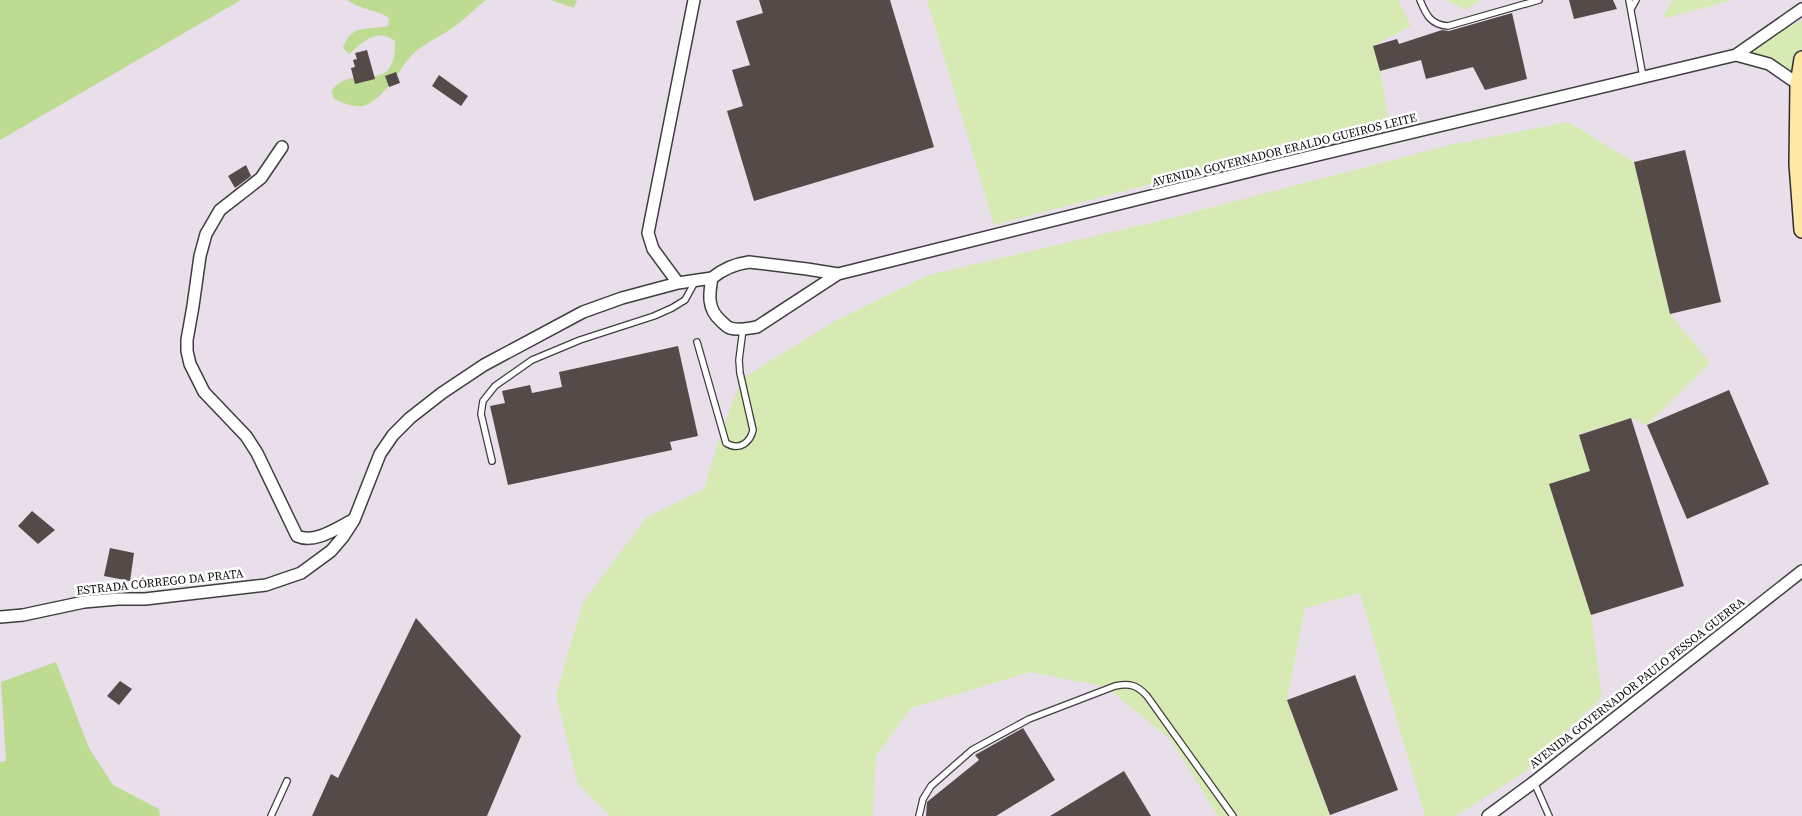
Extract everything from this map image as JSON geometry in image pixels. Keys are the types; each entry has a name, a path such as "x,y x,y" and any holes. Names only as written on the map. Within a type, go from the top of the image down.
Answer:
{"street":[{"path":"678,282 653,249 648,233 694,0"},
{"name":"AVENIDA GOVERNADOR ERALDO GUEIROS LEITE","path":"743,329 757,327 838,274 1267,167 1736,55 1802,10"},
{"name":"AVENIDA GOVERNADOR ERALDO GUEIROS LEITE","path":"1736,55 1769,64 1798,84"},
{"path":"1802,59 1798,84 1797,164 1802,230"},
{"path":"282,147 261,178 220,210 206,234 200,256 186,340 186,351 190,364 204,392 246,436 257,453 298,536 312,540 354,520"},
{"name":"AVENIDA GOVERNADOR ERALDO GUEIROS LEITE","path":"712,278 732,266 748,262 838,274"},
{"path":"712,278 709,296 711,310 718,319 730,328 743,329"},
{"name":"ESTRADA CÓRREGO DA PRATA","path":"0,617 23,615 84,602 145,599 266,585 301,573 331,551 343,537 354,520 380,454 393,435 410,418 442,393 484,365 583,312 622,298 678,282 712,278"},
{"name":"AVENIDA GOVERNADOR PAULO PESSOA GUERRA","path":"1488,816 1802,571"}],"lane":[{"path":"1420,0 1425,13 1432,20 1440,26 1448,26 1539,0"},
{"path":"1628,0 1643,77"},
{"path":"1631,9 1636,0"},
{"path":"492,461 481,414 483,401 495,386 532,360 580,340 654,316 672,308 684,300 696,280"},
{"path":"697,342 726,443 728,445 740,446 747,443 751,438 753,430 740,374 743,329"},
{"path":"920,816 924,798 931,786 972,750 1028,719 1124,684 1135,686 1147,696 1234,816"},
{"path":"271,816 287,781"},
{"path":"1534,782 1549,816"}],"shaded area":[{"path":"0,0 1802,0 1802,816 0,816"}],"green space":[{"path":"0,0 241,0 0,140"},
{"path":"347,0 486,0 454,27 415,52 387,88 374,101 362,106 354,106 333,98 332,90 341,82 352,78 382,74 389,69 394,59 395,41 382,35 371,37 349,54 343,48 346,40 355,31 388,26 389,18 357,6"},
{"path":"551,0 577,0 574,8"},
{"path":"927,0 1398,0 1411,26 1373,46 1380,71 1389,122 994,225"},
{"path":"1446,0 1481,0 1466,10"},
{"path":"1672,0 1733,0 1662,19"},
{"path":"1802,20 1802,85 1771,57 1737,54"},
{"path":"1568,122 1634,162 1670,314 1710,363 1647,425 1631,418 1579,434 1590,471 1549,484 1591,615 1602,697 1526,771 1456,816 1425,816 1360,593 1305,608 1287,700 1330,816 1218,816 1170,739 1106,687 1030,672 911,708 876,756 873,816 610,816 578,785 556,695 583,602 646,518 704,489 718,442 741,379 835,321 929,275 1163,220 1450,145"},
{"path":"56,662 89,748 113,785 159,809 160,816 0,816 0,762 6,761 1,682"}],"building":[{"path":"759,0 890,0 934,147 754,201 727,111 743,106 732,70 750,65 736,21 763,13"},
{"path":"1569,0 1613,0 1617,9 1574,19"},
{"path":"1512,13 1527,79 1485,90 1473,67 1426,79 1421,60 1380,71 1373,46 1397,39 1399,44 1442,30 1449,31"},
{"path":"367,50 375,79 355,84 351,68 355,67 353,60 357,59 355,53"},
{"path":"396,72 400,83 389,87 385,76"},
{"path":"439,75 468,96 461,106 432,86"},
{"path":"1685,150 1721,302 1670,314 1634,162"},
{"path":"246,165 251,176 235,188 228,176"},
{"path":"678,346 698,436 670,442 672,450 508,485 490,406 505,403 502,391 530,385 532,393 562,387 559,372"},
{"path":"1729,390 1769,484 1687,519 1647,425"},
{"path":"1631,418 1684,586 1591,615 1549,484 1590,471 1579,435"},
{"path":"32,511 55,530 38,544 18,526"},
{"path":"110,548 134,553 130,581 104,576"},
{"path":"416,618 521,736 487,816 312,816 331,774 338,778"},
{"path":"1355,675 1398,790 1330,815 1287,700"},
{"path":"120,681 132,689 119,705 107,696"},
{"path":"1023,728 1055,780 996,816 926,816 927,802 979,760 975,755"},
{"path":"1124,771 1151,816 1050,816"}]}
